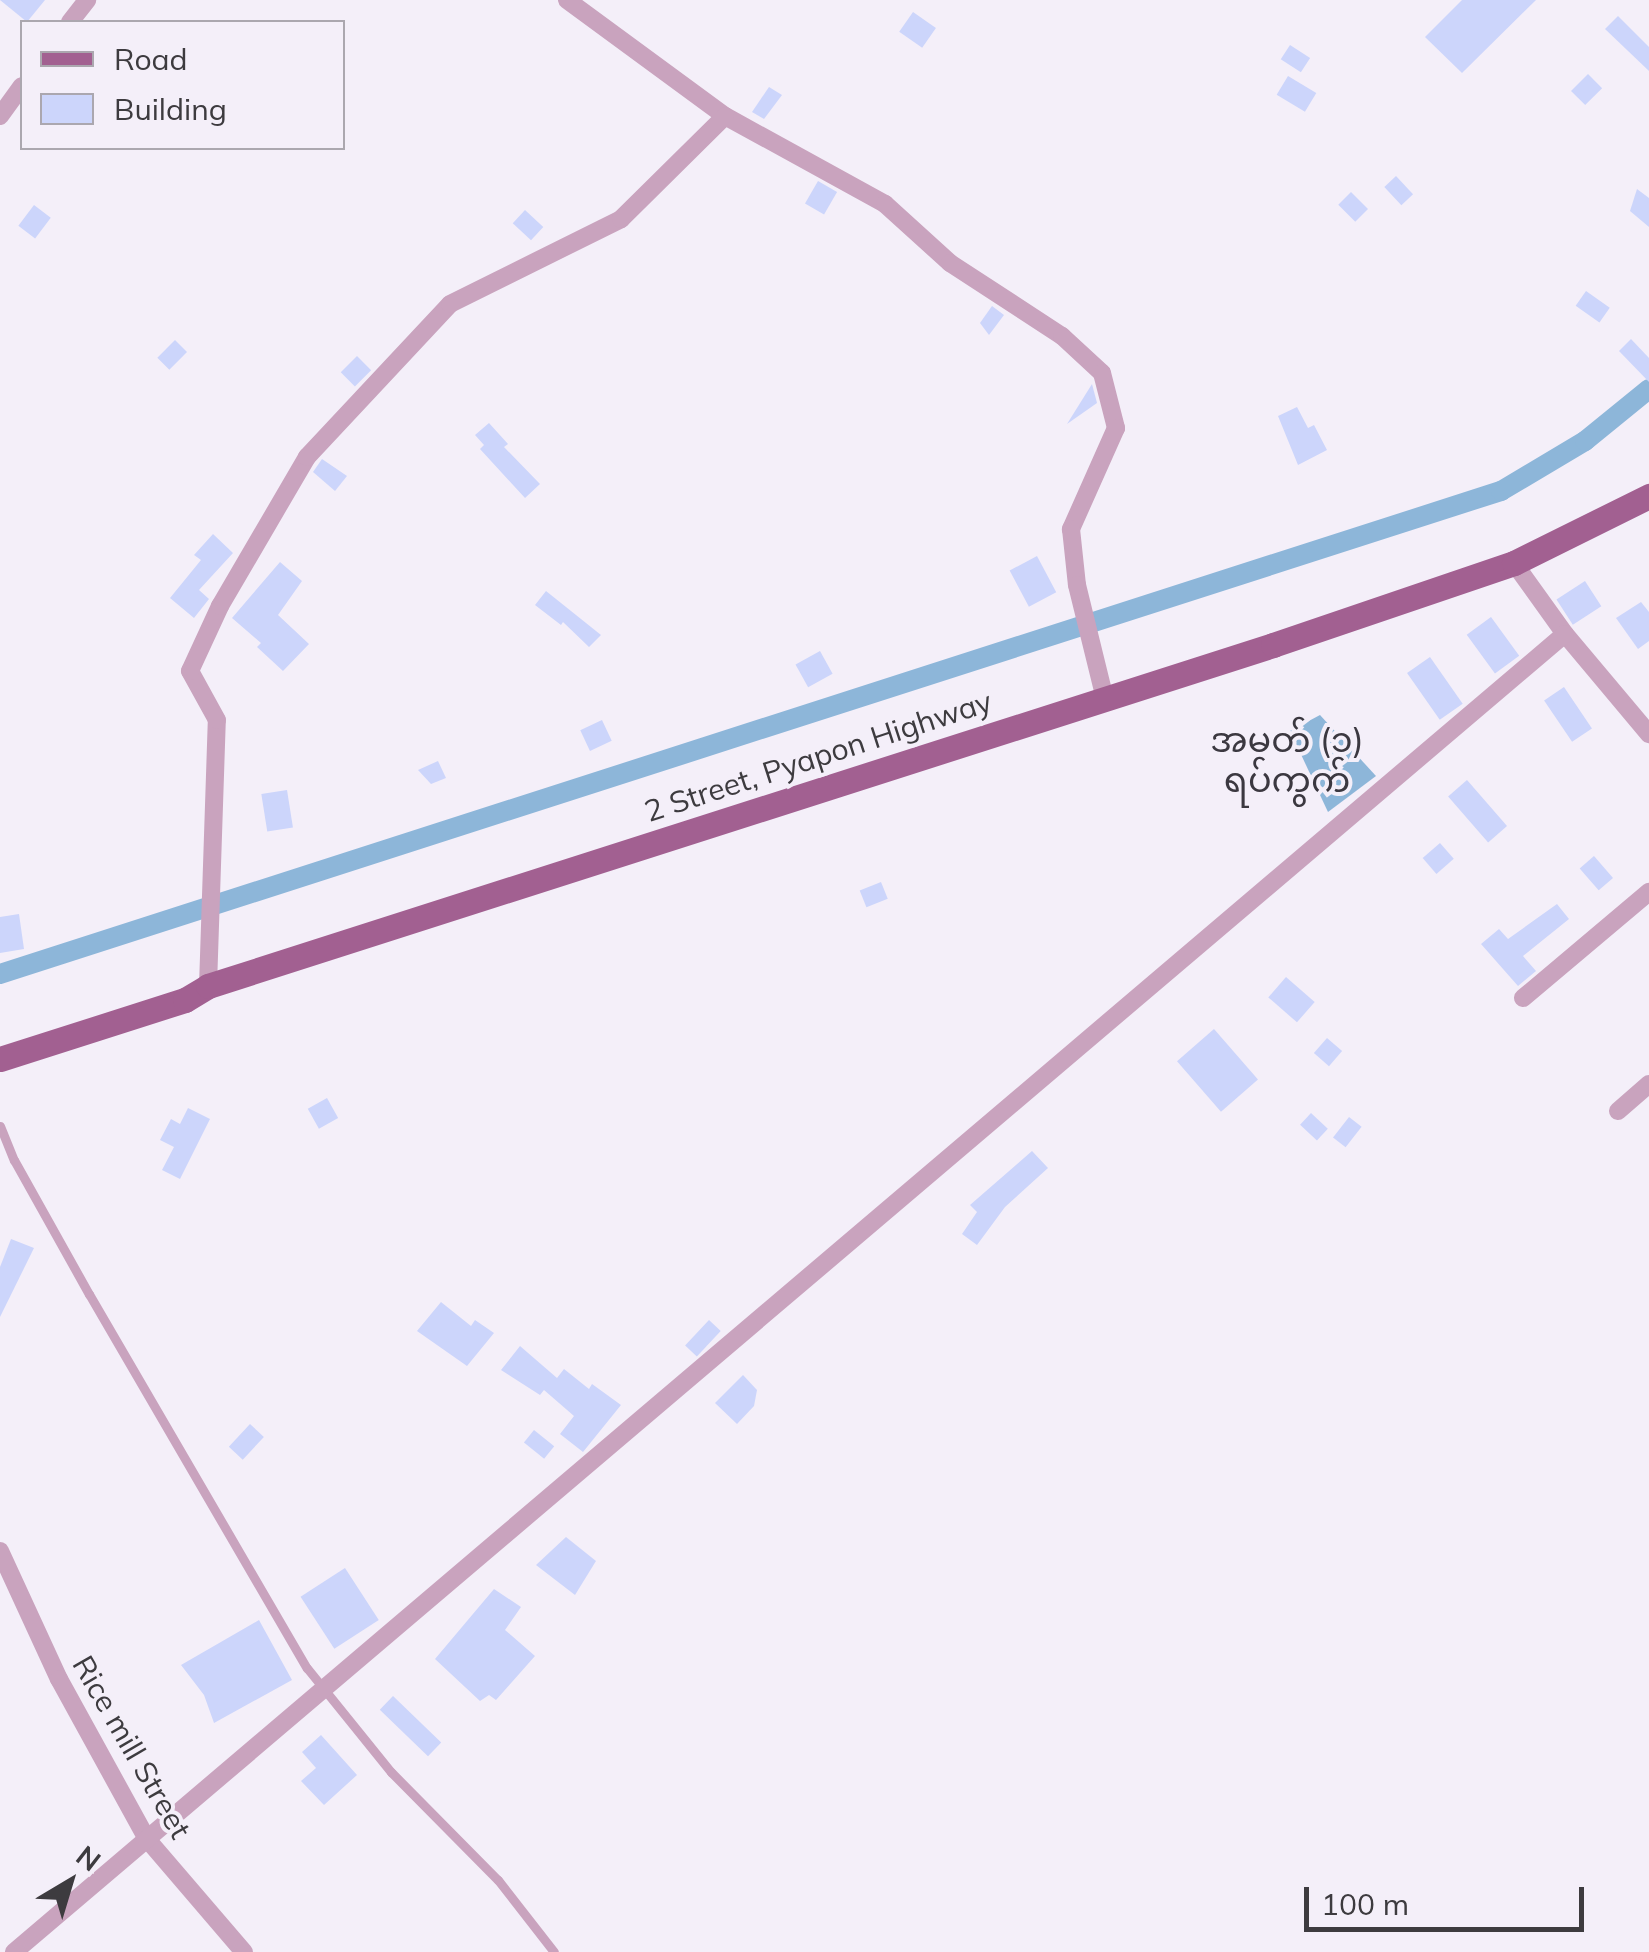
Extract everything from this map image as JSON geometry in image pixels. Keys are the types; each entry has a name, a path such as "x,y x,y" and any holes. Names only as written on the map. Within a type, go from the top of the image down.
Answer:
{"main road":[{"name":"2 Street, Pyapon Highway","path":"0,1058 184,1000 208,986 1106,699 1514,563 1649,496"}],"street":[{"path":"567,0 726,116 885,204 950,263 1062,336 1102,374 1116,428 1071,529 1077,585 1106,699"},
{"path":"0,116 20,89"},
{"path":"208,986 217,720 190,671 220,606 307,456 450,304 621,219 726,116"},
{"path":"1514,563 1564,634 1649,734"},
{"path":"14,1952 1564,634"},
{"path":"1524,998 1649,892"},
{"path":"1618,1111 1649,1084"},
{"name":"Rice mill Street","path":"0,1550 58,1678 147,1839 244,1952"}],"lane":[{"path":"0,1126 14,1160 240,1554 323,1689 404,1786 498,1880 554,1952"}],"water":[{"path":"1320,715 1376,776 1328,812 1290,731"}],"building":[{"path":"0,0 45,0 25,20"},
{"path":"1462,0 1536,0 1462,73 1425,37"},
{"path":"913,12 936,28 922,48 899,32"},
{"path":"1618,16 1649,47 1649,71 1605,29"},
{"path":"1290,45 1310,58 1301,72 1281,59"},
{"path":"1588,74 1602,88 1585,105 1571,91"},
{"path":"1288,76 1316,93 1305,112 1277,95"},
{"path":"769,87 782,95 764,119 752,112"},
{"path":"1396,176 1413,194 1401,205 1384,187"},
{"path":"818,181 837,192 824,215 805,204"},
{"path":"1637,189 1649,198 1649,227 1630,211"},
{"path":"1351,192 1368,209 1355,222 1338,205"},
{"path":"34,205 51,218 35,238 18,226"},
{"path":"525,210 543,227 531,240 513,223"},
{"path":"1586,291 1610,308 1599,322 1576,306"},
{"path":"992,306 1004,315 989,335 980,323"},
{"path":"1631,339 1649,358 1649,382 1619,351"},
{"path":"175,340 187,352 169,370 157,358"},
{"path":"357,356 371,370 355,386 341,372"},
{"path":"1092,384 1097,403 1067,424"},
{"path":"1297,407 1308,428 1314,425 1327,450 1298,465 1278,416"},
{"path":"489,423 508,444 504,447 540,484 525,498 480,449 484,445 475,435"},
{"path":"322,459 347,476 335,491 313,472"},
{"path":"213,534 233,553 199,590 209,599 194,618 170,598 201,560 194,555"},
{"path":"1037,556 1056,592 1029,607 1010,571"},
{"path":"280,562 302,581 278,615 309,644 283,671 257,647 261,643 232,618"},
{"path":"1585,581 1601,606 1573,625 1556,600"},
{"path":"546,591 601,635 589,647 563,622 561,625 535,605"},
{"path":"1641,602 1649,612 1649,641 1638,649 1616,618"},
{"path":"1491,617 1519,656 1495,673 1467,635"},
{"path":"820,651 833,674 808,687 796,665"},
{"path":"1430,657 1463,704 1440,720 1407,673"},
{"path":"1564,687 1592,728 1572,742 1544,700"},
{"path":"602,720 612,741 590,751 580,730"},
{"path":"438,761 446,778 431,784 418,770"},
{"path":"1467,780 1507,826 1488,842 1448,796"},
{"path":"287,790 293,828 267,832 261,794"},
{"path":"1440,843 1454,859 1436,874 1423,858"},
{"path":"1594,856 1613,878 1599,890 1580,868"},
{"path":"881,882 888,899 866,907 860,891"},
{"path":"1557,904 1569,919 1523,956 1536,971 1518,986 1481,944 1499,929 1508,939"},
{"path":"19,914 24,949 0,953 0,917"},
{"path":"1286,977 1315,1002 1297,1022 1268,997"},
{"path":"1214,1029 1258,1080 1221,1112 1177,1061"},
{"path":"1327,1038 1342,1051 1329,1066 1314,1053"},
{"path":"327,1098 338,1118 319,1129 308,1109"},
{"path":"188,1108 210,1119 180,1179 162,1170 174,1147 160,1140 171,1119 180,1124"},
{"path":"1311,1113 1328,1129 1317,1140 1300,1125"},
{"path":"1349,1117 1362,1127 1346,1147 1333,1137"},
{"path":"1032,1151 1048,1168 1005,1207 977,1245 962,1234 977,1212 970,1205"},
{"path":"11,1239 34,1248 0,1317 0,1267"},
{"path":"441,1302 471,1326 475,1320 494,1333 467,1366 417,1331"},
{"path":"709,1320 721,1331 697,1357 685,1346"},
{"path":"520,1346 557,1378 564,1369 589,1389 592,1384 621,1405 583,1452 560,1434 574,1416 544,1390 540,1395 501,1370"},
{"path":"743,1375 757,1390 754,1406 737,1424 715,1403"},
{"path":"250,1424 264,1437 243,1460 229,1447"},
{"path":"534,1430 554,1446 544,1459 524,1442"},
{"path":"566,1537 596,1561 575,1595 536,1565"},
{"path":"345,1568 379,1620 334,1649 301,1597"},
{"path":"494,1589 521,1607 505,1630 535,1656 496,1700 489,1695 480,1701 435,1659"},
{"path":"259,1620 292,1680 214,1723 204,1695 181,1665"},
{"path":"393,1696 441,1743 428,1756 380,1710"},
{"path":"321,1735 357,1775 324,1805 301,1781 316,1768 302,1752"}],"waterway":[{"path":"0,974 1501,491 1585,441 1649,389"}],"district":[{"name":"အမှတ် (၁) ရပ်ကွက်","path":"1287,759"}]}
